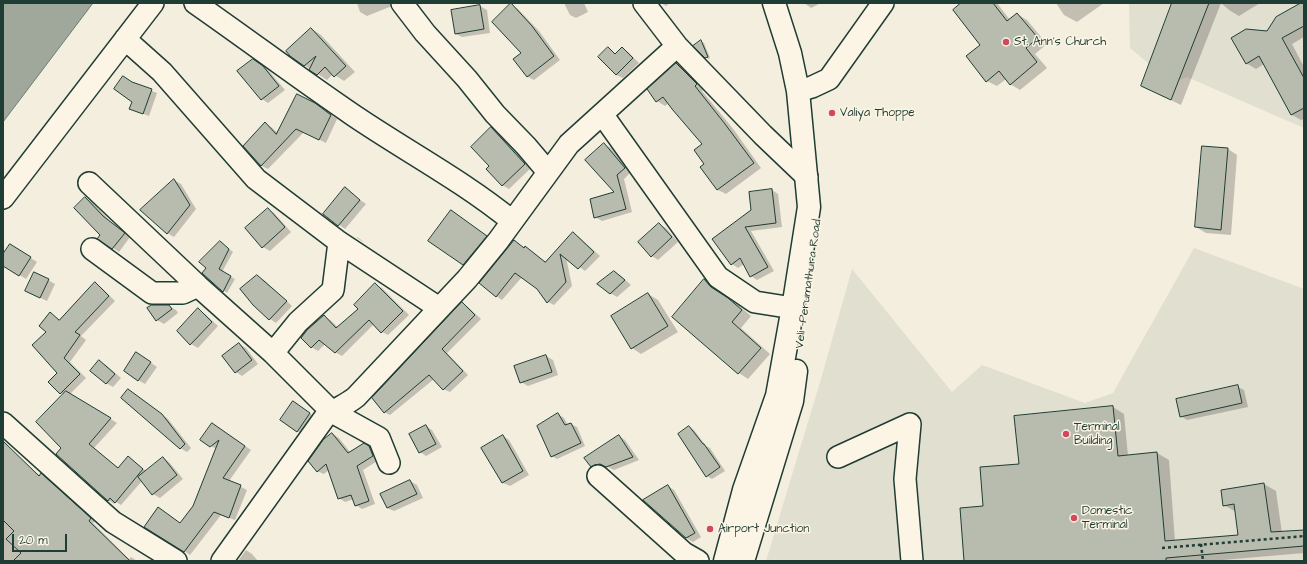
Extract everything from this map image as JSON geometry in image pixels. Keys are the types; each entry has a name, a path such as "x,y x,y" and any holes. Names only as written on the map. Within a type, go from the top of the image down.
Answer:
{"main road":[{"path":"725,561 756,485 777,396 809,207 805,89 790,53 774,3"},
{"name":"Veli -Perumathura Road","path":"743,561 756,485 792,401 819,225 820,179 805,89 805,51 789,3"}],"street":[{"path":"3,198 154,3"},
{"path":"195,3 353,115 467,188 512,221"},
{"path":"402,3 425,33 467,79 495,114 526,146 548,172"},
{"path":"644,3 677,46 763,135 808,177"},
{"path":"805,89 829,79 883,3"},
{"path":"125,39 162,72 256,179 339,242 439,308"},
{"path":"222,561 325,417 356,397 467,279 498,241 569,144 677,46"},
{"path":"602,114 718,277 755,302 793,308"},
{"path":"89,183 198,286 273,353 332,412 379,438 389,463"},
{"path":"273,353 298,322 333,290 339,242"},
{"path":"92,248 152,293 183,293 198,286"},
{"path":"3,423 113,522 176,561"},
{"path":"838,457 910,424 905,479 912,561"},
{"path":"598,476 684,553 698,561"}],"path":[{"path":"1162,548 1304,536"},
{"path":"1202,544 1203,561"}],"shaded area":[{"path":"3,3 93,3 3,122"},
{"path":"1129,3 1304,3 1304,128 1187,77 1172,83 1130,48"},
{"path":"1194,248 1304,289 1304,561 766,561 821,379 852,269 952,392 982,365 1085,403 1113,393"}],"building":[{"path":"511,3 532,26 554,56 527,77 513,59 521,53 492,22"},
{"name":"St. Ann's Church","path":"961,3 993,3 1007,21 1017,13 1038,38 1026,48 1037,62 1010,85 999,71 986,82 966,56 980,45 953,10"},
{"path":"1172,3 1209,3 1171,100 1141,86"},
{"path":"1301,3 1304,3 1304,26 1282,38 1304,78 1304,108 1291,115 1259,56 1246,64 1231,38 1246,29 1267,31 1276,17"},
{"path":"480,5 484,29 455,34 451,10"},
{"path":"311,28 346,66 334,77 325,67 317,75 309,70 316,56 304,66 290,56 286,51"},
{"path":"701,40 708,57 705,58 693,46"},
{"path":"608,47 615,54 622,47 633,58 616,75 598,57"},
{"path":"253,59 263,66 279,86 261,100 237,71"},
{"path":"676,63 697,84 695,86 754,163 717,190 700,167 704,164 694,150 702,144 663,97 656,102 647,89"},
{"path":"123,76 132,82 152,89 143,114 129,109 132,102 114,89"},
{"path":"297,94 315,103 331,115 319,140 296,129 261,166 243,146 265,122 276,134"},
{"path":"491,127 525,164 502,186 486,169 489,166 471,147"},
{"path":"604,143 625,168 617,175 626,209 594,218 590,199 614,192 585,160"},
{"path":"1202,146 1228,148 1221,230 1195,227"},
{"path":"174,179 190,205 167,234 140,210"},
{"path":"345,187 360,200 338,226 323,214"},
{"path":"772,189 776,223 745,227 768,267 750,277 740,258 731,265 712,239 751,210 749,192"},
{"path":"85,197 103,216 125,233 112,249 97,239 100,235 74,208"},
{"path":"268,208 285,227 262,248 245,228"},
{"path":"451,210 487,236 463,265 428,241"},
{"path":"659,223 672,237 651,257 638,242"},
{"path":"573,232 594,252 578,269 560,254 566,282 547,303 537,289 515,273 496,297 479,283 514,240 524,248 525,246 545,262"},
{"path":"220,241 229,249 219,269 231,276 223,292 202,273 206,268 199,262"},
{"path":"10,244 31,257 19,276 3,266 3,254"},
{"path":"614,271 625,280 610,294 597,284"},
{"path":"34,272 49,279 40,298 25,291"},
{"path":"257,275 287,301 269,320 253,305 240,289"},
{"path":"704,279 711,287 728,298 742,310 732,322 761,348 738,374 672,317"},
{"path":"95,282 109,296 75,332 80,335 64,358 80,374 60,394 48,382 57,373 32,345 46,332 39,326 50,312 59,320"},
{"path":"375,283 403,311 381,333 369,320 335,353 319,340 311,348 301,338 307,330 324,315 336,328 358,309 354,305"},
{"path":"648,293 668,326 631,349 611,316"},
{"path":"462,302 475,315 442,349 463,371 443,390 429,375 384,413 372,398"},
{"path":"152,305 169,305 172,309 156,321 147,308"},
{"path":"198,308 212,322 190,345 177,331"},
{"path":"239,343 252,360 235,373 222,356"},
{"path":"136,352 151,362 138,381 124,371"},
{"path":"546,355 552,372 520,383 514,366"},
{"path":"99,360 115,374 106,384 90,371"},
{"path":"1238,385 1242,403 1180,417 1176,399"},
{"path":"128,389 162,414 185,444 180,449 121,398"},
{"path":"66,391 111,418 89,444 118,468 128,456 143,469 115,503 110,498 108,501 56,454 61,448 36,422"},
{"path":"293,401 310,413 297,432 280,420"},
{"name":"Domestic Terminal","path":"1113,406 1118,456 1157,452 1165,541 1238,535 1234,504 1223,506 1221,490 1264,483 1271,532 1304,530 1304,546 1166,558 1166,561 964,561 960,508 983,506 980,467 1019,464 1014,416"},
{"path":"558,413 565,425 571,423 581,443 551,457 537,426"},
{"path":"212,423 245,446 223,478 241,485 229,518 214,512 184,552 144,527 158,507 180,523 193,506 219,440 210,447 200,440"},
{"path":"426,425 436,444 419,453 409,434"},
{"path":"689,426 720,467 706,477 678,434"},
{"path":"332,433 348,453 364,443 369,446 373,456 357,466 369,501 355,506 351,495 338,499 326,464 317,472 308,461 323,440"},
{"path":"503,435 523,471 502,483 481,448"},
{"path":"619,435 633,457 606,467 600,464 591,467 584,458"},
{"path":"3,441 39,476 41,473 91,518 89,521 130,561 13,561 21,553 6,539 14,531 3,520"},
{"path":"163,457 177,475 152,495 138,477"},
{"path":"410,480 417,494 387,508 380,494"},
{"path":"668,485 695,533 686,538 643,500"}],"place":[{"name":"St. Ann's Church","path":"1006,42"},
{"name":"Valiya Thoppe","path":"832,113"},
{"name":"Terminal Building","path":"1066,434"},
{"name":"Domestic Terminal","path":"1074,518"},
{"name":"Airport Junction","path":"710,529"}]}
